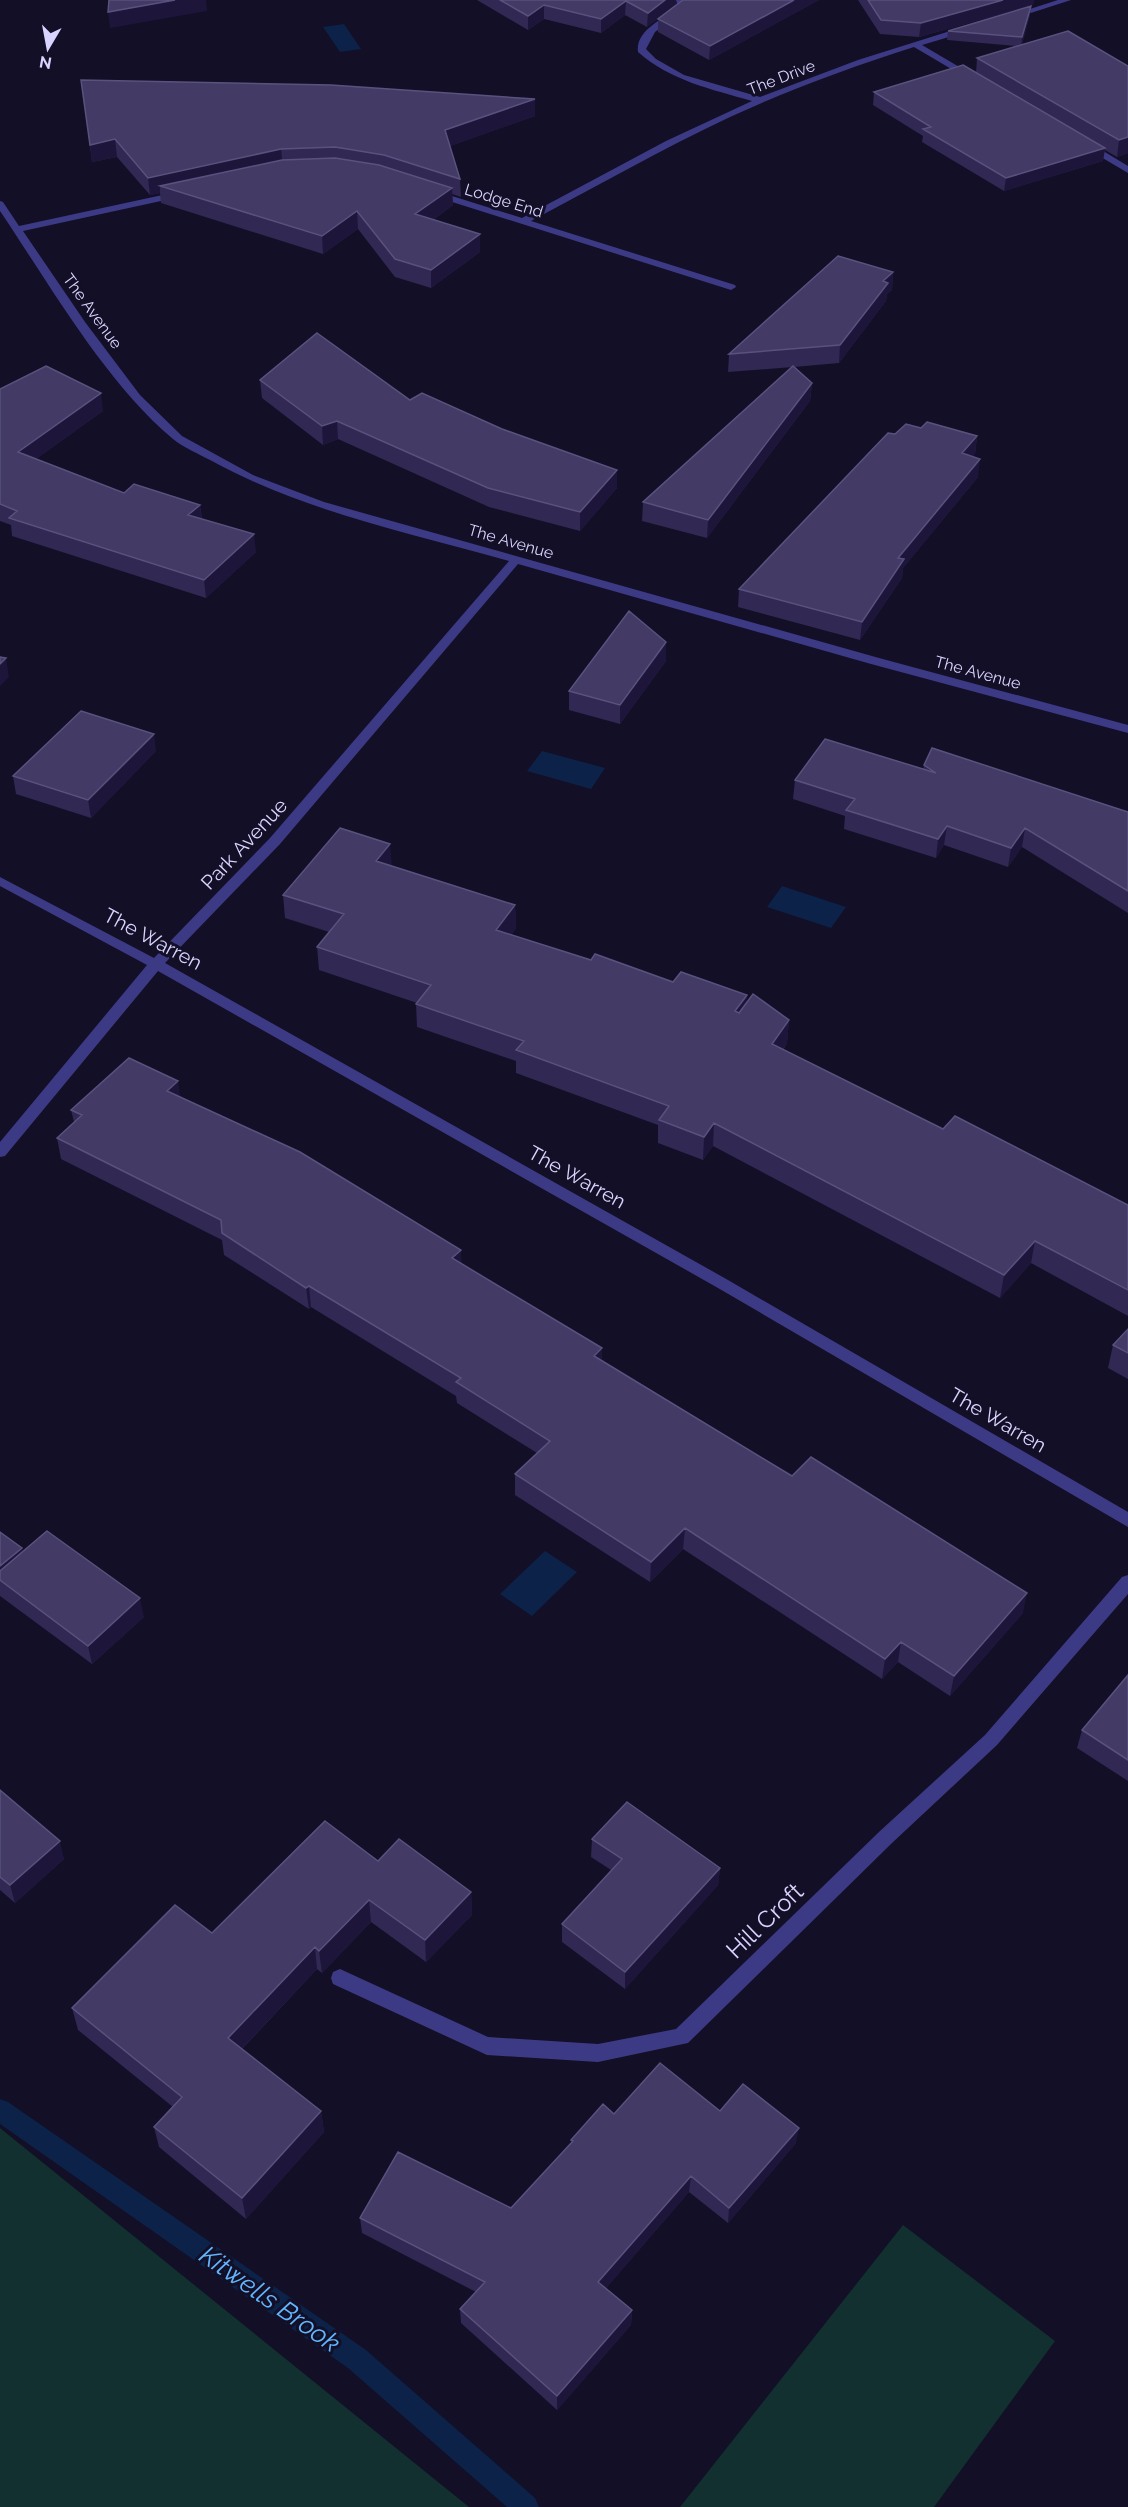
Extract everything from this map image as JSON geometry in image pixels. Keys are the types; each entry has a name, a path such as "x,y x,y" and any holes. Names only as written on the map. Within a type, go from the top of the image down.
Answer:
{"street":[{"path":"680,0 683,8 653,27 643,37 641,50 654,64 679,77 760,100"},
{"path":"1001,19 1067,0"},
{"name":"The Drive","path":"523,221 679,138 760,100 914,44 980,25"},
{"path":"914,44 985,85"},
{"path":"1075,138 1128,170"},
{"name":"Lodge End","path":"424,190 731,287"},
{"path":"17,230 190,192"},
{"name":"The Avenue","path":"0,204 81,324 136,397 178,438 249,477 320,504 875,662 1128,729"},
{"name":"Park Avenue","path":"0,1152 155,965 275,841 516,560"},
{"name":"The Warren","path":"0,881 191,983 712,1278 1128,1520"},
{"name":"Hill Croft","path":"340,1978 487,2046 598,2053 681,2037 886,1837 991,1740 1128,1582"}],"green space":[{"path":"0,2128 469,2507 0,2507"},
{"path":"903,2225 1055,2341 934,2507 680,2507"}],"water":[{"path":"344,24 361,49 340,52 323,27"},
{"path":"542,751 605,768 591,789 527,771"},
{"path":"782,886 846,907 831,928 767,907"},
{"path":"545,1551 577,1572 532,1616 500,1594"}],"building":[{"path":"109,0 175,0 108,12"},
{"path":"500,0 665,0 648,13 626,1 601,19 544,5 528,16"},
{"path":"683,0 794,0 710,46 658,19"},
{"path":"868,0 1003,0 921,23 881,20"},
{"path":"1031,6 1022,37 948,31"},
{"path":"1068,31 1128,66 1128,137 1119,140 977,58"},
{"path":"963,65 1105,148 1006,178 923,129 931,127 874,92"},
{"path":"81,80 331,85 535,99 445,130 460,179 384,155 335,147 281,149 148,178 115,139 90,145"},
{"path":"335,158 379,165 452,188 415,214 480,234 431,270 395,259 357,211 322,236 160,186 282,160"},
{"path":"838,256 893,272 883,281 888,283 840,345 729,354"},
{"path":"317,333 410,400 422,393 502,429 617,470 580,512 488,488 337,421 322,426 260,380"},
{"path":"46,366 101,393 18,452 124,493 134,484 200,505 188,515 254,534 204,580 9,518 17,511 0,504 0,389"},
{"path":"793,366 812,383 708,520 643,502"},
{"path":"927,422 977,436 962,453 980,459 898,558 904,559 862,622 739,589 888,433 895,434 906,424 921,428"},
{"path":"629,611 666,642 620,705 569,691"},
{"path":"81,711 154,734 88,800 13,776"},
{"path":"825,739 936,773 924,765 932,748 1128,812 1128,891 1025,828 1011,848 947,826 938,839 846,810 855,799 795,780"},
{"path":"340,828 390,844 376,861 515,905 496,930 591,960 595,954 673,982 681,972 747,995 735,1011 739,1013 753,994 789,1020 772,1044 943,1129 955,1116 1128,1205 1128,1290 1035,1241 1004,1275 714,1123 704,1137 659,1120 669,1106 516,1050 524,1041 416,1004 431,985 317,947 344,914 283,895"},
{"path":"129,1058 178,1081 167,1091 300,1152 461,1250 452,1258 602,1348 594,1356 792,1476 811,1457 1027,1593 954,1676 901,1642 885,1659 685,1528 651,1562 515,1474 550,1441 456,1382 461,1378 309,1286 306,1288 222,1233 221,1220 57,1138 82,1115 71,1110"},
{"path":"1128,1329 1128,1353 1113,1345"},
{"path":"47,1531 140,1598 88,1646 0,1580 0,1571"},
{"path":"0,1532 22,1548 0,1566"},
{"path":"1128,1675 1128,1760 1082,1730"},
{"path":"0,1790 60,1841 10,1885 0,1877"},
{"path":"627,1802 720,1868 625,1972 562,1924 622,1859 592,1839"},
{"path":"325,1821 378,1861 399,1839 471,1892 425,1940 369,1900 319,1951 315,1947 228,2038 321,2111 242,2198 154,2127 182,2097 72,2008 175,1905 212,1933"},
{"path":"660,2063 720,2111 743,2084 799,2128 729,2208 691,2176 598,2282 632,2310 557,2396 460,2309 485,2282 360,2218 398,2152 511,2208 573,2141 571,2140 603,2104 614,2114"}],"waterway":[{"name":"Kitwells Brook","path":"0,2110 357,2359 526,2507"}]}
